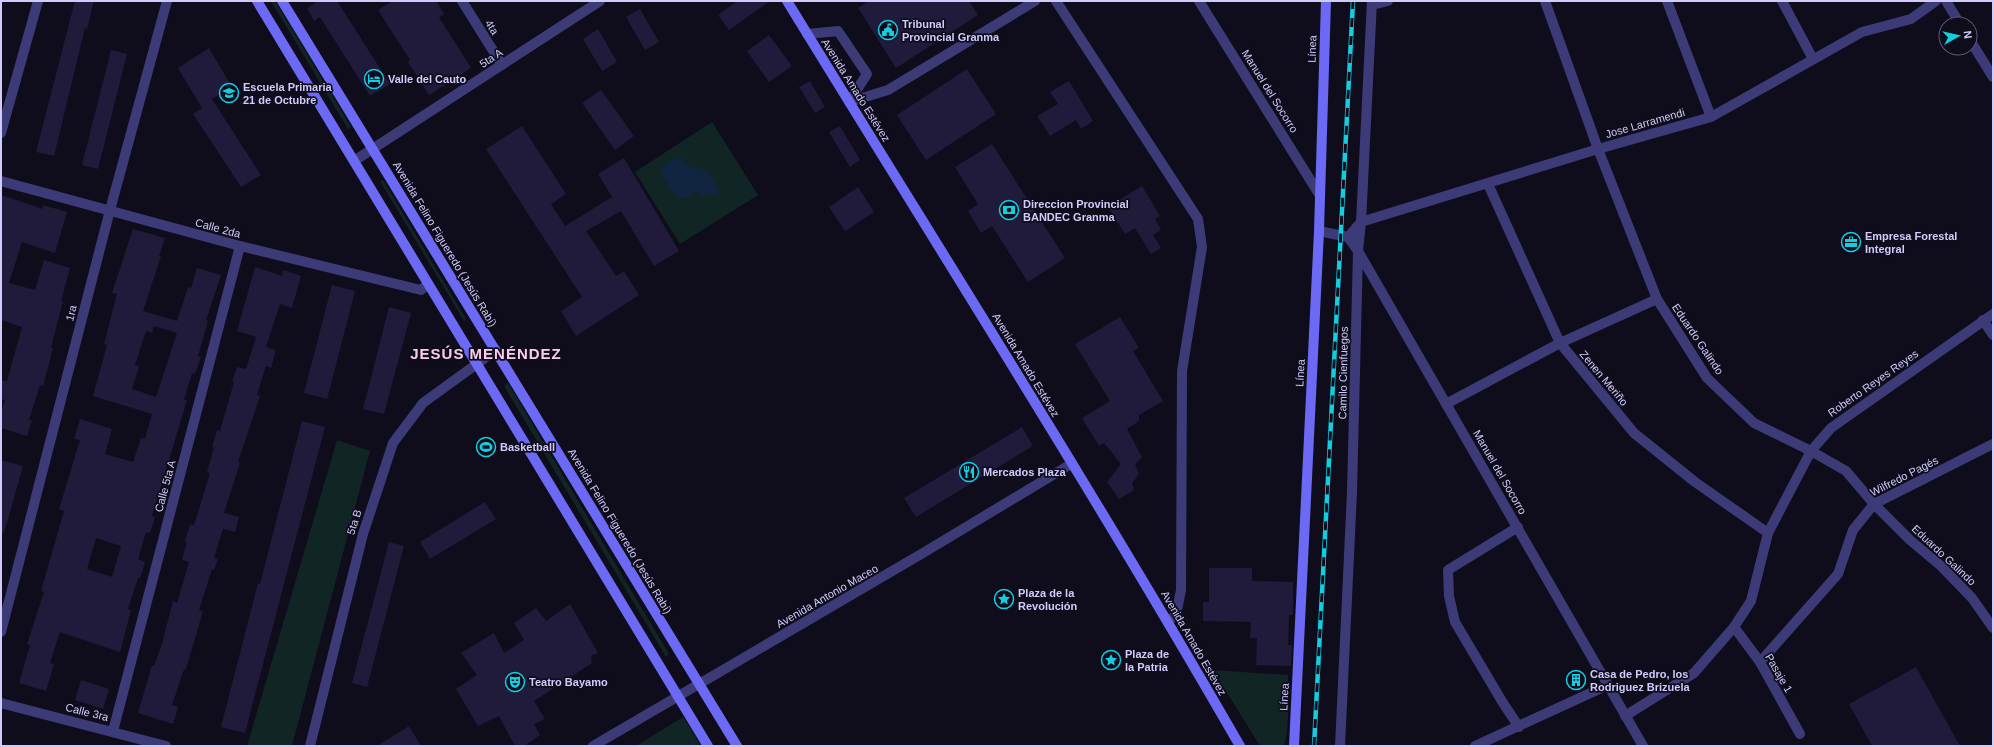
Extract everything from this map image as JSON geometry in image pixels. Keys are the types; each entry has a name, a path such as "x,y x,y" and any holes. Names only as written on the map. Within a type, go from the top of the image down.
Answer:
{"main road":[{"path":"257,1 708,746"},
{"name":"Avenida Felino Figueredo (Jesús Rabí)","path":"282,1 737,746"},
{"name":"Avenida Amado Estévez","path":"787,1 986,322 1168,621 1240,746"},
{"name":"Línea","path":"1294,746 1319,231 1326,1"}],"street":[{"path":"1,133 38,1"},
{"name":"1ra","path":"1,632 110,210 167,1"},
{"name":"4ta","path":"462,1 502,65"},
{"name":"5ta A","path":"354,161 600,1"},
{"path":"849,102 888,90 1034,1"},
{"path":"1056,1 1198,219 1202,247 1182,371 1181,590 1176,616 1168,621"},
{"name":"Manuel del Socorro","path":"1199,1 1319,194"},
{"path":"1372,3 1388,1"},
{"name":"Eduardo Galindo","path":"1545,1 1598,149 1657,299 1707,378 1754,423 1811,451 1846,471 1874,504 1910,540 1941,566 1972,598 1993,628"},
{"path":"1667,1 1711,117"},
{"path":"1782,1 1813,59"},
{"name":"Jose Larramendi","path":"1361,222 1598,149 1711,117 1862,32 1911,19 1936,1"},
{"path":"1946,1 1955,16"},
{"name":"Camilo Cienfuegos","path":"1340,746 1352,492 1358,251 1361,222 1372,3"},
{"path":"807,34 838,31 866,74 849,102"},
{"path":"1978,53 1993,77"},
{"name":"Calle 2da","path":"1,181 240,246 420,290 428,284"},
{"name":"Zenen Meriño","path":"1488,184 1560,343 1634,433 1695,482 1768,533"},
{"path":"1319,231 1348,237 1361,222"},
{"name":"Manuel del Socorro","path":"1348,237 1358,251 1518,527 1643,746"},
{"name":"Calle 5ta A","path":"113,731 240,246"},
{"path":"1446,404 1560,343 1657,299"},
{"name":"Roberto Reyes Reyes","path":"1625,716 1694,673 1734,627 1751,600 1768,533 1811,451 1830,428 1993,314"},
{"path":"1984,320 1993,335"},
{"name":"5ta B","path":"310,746 363,534 393,443 423,403 476,363 496,350"},
{"name":"Wilfredo Pagés","path":"1760,662 1838,574 1853,530 1874,504 1993,444"},
{"name":"Avenida Antonio Maceo","path":"592,746 677,695 699,684 923,553 1072,464"},
{"path":"1518,527 1448,570 1449,596 1455,622 1519,727"},
{"name":"Pasaje 1","path":"1734,627 1760,662 1800,734"},
{"path":"1475,746 1608,685"},
{"name":"Calle 3ra","path":"1,703 113,731 150,744 166,746"}],"green space":[{"path":"271,1 275,1 351,127 348,129"},
{"path":"712,122 758,195 680,244 635,172"},
{"path":"383,180 466,319 464,321 380,181"},
{"path":"508,383 669,654 666,657 504,386"},
{"path":"337,440 370,451 292,746 247,746"},
{"path":"1213,670 1288,675 1288,723 1283,746 1260,746"},
{"path":"683,717 701,746 636,746"}],"water":[{"path":"682,157 689,167 700,168 708,173 720,191 716,195 702,195 695,190 688,198 679,199 662,174 662,169 665,165"}],"building":[{"path":"75,1 94,1 87,29 85,28 54,156 36,152"},
{"path":"318,1 337,1 390,84 370,96 320,17 314,21 307,8"},
{"path":"392,1 436,1 444,14 439,17 471,68 429,95 408,62 410,60 378,10"},
{"path":"737,1 770,1 729,30 718,15"},
{"name":"Tribunal Provincial Granma","path":"868,1 969,1 978,15 896,68 858,8"},
{"path":"640,9 659,42 645,50 626,17"},
{"path":"598,29 617,62 602,71 583,39"},
{"path":"769,35 792,66 769,82 747,51"},
{"path":"209,48 232,87 212,99 261,175 241,187 193,114 202,108 178,68"},
{"path":"111,50 127,54 98,169 82,165"},
{"path":"967,69 996,114 926,160 897,115"},
{"path":"810,81 825,107 815,113 799,87"},
{"path":"1069,81 1093,121 1081,129 1076,120 1050,136 1037,116 1058,104 1050,92"},
{"path":"601,90 634,136 615,150 582,103"},
{"path":"522,126 566,194 551,204 565,226 612,197 598,174 624,158 679,251 654,266 621,211 586,231 616,276 624,271 639,295 576,336 561,311 582,297 486,149"},
{"path":"840,126 860,160 850,167 829,132"},
{"name":"Direccion Provincial BANDEC Granma","path":"992,144 1065,258 1028,282 992,226 981,233 968,211 978,204 955,167"},
{"path":"1142,186 1160,216 1155,219 1161,230 1153,235 1161,248 1151,254 1135,228 1125,234 1108,207"},
{"path":"858,187 874,212 845,231 829,207"},
{"path":"1,195 43,209 43,205 67,212 55,253 22,242 9,283 35,290 44,260 70,268 51,348 53,348 43,386 40,385 29,420 32,420 27,436 1,428 1,413 5,400 1,399 1,380 7,381 22,327 1,320"},
{"path":"133,229 165,238 159,256 161,256 143,311 177,321 188,287 191,288 197,268 221,275 206,320 208,321 198,356 201,357 195,374 192,373 184,400 187,400 152,516 155,517 150,533 146,532 138,559 145,562 128,609 131,610 120,652 60,632 50,663 54,664 46,691 19,683 30,645 27,644 44,592 41,591 64,511 59,509 80,440 74,439 80,419 112,429 105,454 133,462 141,438 145,439 152,414 93,396 107,345 104,344 117,294 112,293","holes":["154,326 177,333 156,397 132,389 139,367 135,365 146,331 152,333","96,538 121,546 112,577 87,569"]},
{"path":"255,267 282,276 283,270 301,276 292,308 280,304 266,347 276,350 271,368 266,366 257,395 260,396 238,462 240,463 224,513 239,517 235,532 223,529 214,558 218,559 214,570 212,569 199,610 203,611 186,669 184,669 172,705 178,707 173,724 138,713 152,665 154,666 162,644 173,601 177,603 189,562 182,560 187,542 185,541 190,524 194,525 210,473 207,472 214,447 212,447 217,430 220,431 234,382 232,382 237,367 246,369 256,337 237,331"},
{"path":"332,285 355,291 327,399 304,393"},
{"path":"389,307 411,313 384,414 363,409"},
{"path":"1120,317 1139,348 1133,351 1163,401 1139,415 1139,421 1127,429 1142,457 1135,464 1139,474 1132,483 1134,490 1119,499 1107,482 1121,464 1104,443 1099,446 1082,418 1110,401 1075,344"},
{"path":"302,421 325,427 245,733 221,727"},
{"name":"Mercados Plaza","path":"1022,427 1033,446 916,517 904,498"},
{"path":"1,460 23,466 4,533 1,532"},
{"path":"485,502 496,519 430,559 420,542"},
{"path":"389,542 404,546 367,687 352,683"},
{"path":"1209,568 1252,568 1252,581 1293,582 1293,615 1289,615 1288,645 1292,645 1291,666 1256,665 1257,638 1250,638 1251,622 1203,621 1203,602 1209,602"},
{"name":"Teatro Bayamo","path":"570,604 598,653 591,656 592,663 534,701 545,719 534,724 540,735 526,745 515,746 499,716 478,726 456,689 477,675 461,653 494,633 504,653 524,640 514,623 536,608 546,621"},
{"path":"1916,667 1960,746 1872,746 1849,704"},
{"name":"Casa de Pedro, los Rodriguez Brizuela","path":"1577,671 1585,683 1574,689 1567,677"},
{"path":"81,680 109,689 103,709 75,700"},
{"path":"409,726 421,746 377,746"}],"railway":[{"path":"1314,746 1353,1"}],"place":[{"name":"Tribunal Provincial Granma","path":"888,30"},
{"name":"Valle del Cauto","path":"374,79"},
{"name":"Escuela Primaria 21 de Octubre","path":"229,93"},
{"name":"Direccion Provincial BANDEC Granma","path":"1009,210"},
{"name":"Empresa Forestal Integral","path":"1851,242"},
{"name":"Basketball","path":"486,447"},
{"name":"Mercados Plaza","path":"969,472"},
{"name":"Plaza de la Revolución","path":"1004,599"},
{"name":"Plaza de la Patria","path":"1111,660"},
{"name":"Casa de Pedro, los Rodriguez Brizuela","path":"1576,680"},
{"name":"Teatro Bayamo","path":"515,682"}],"district":[{"name":"JESÚS MENÉNDEZ","path":"486,353"}]}
